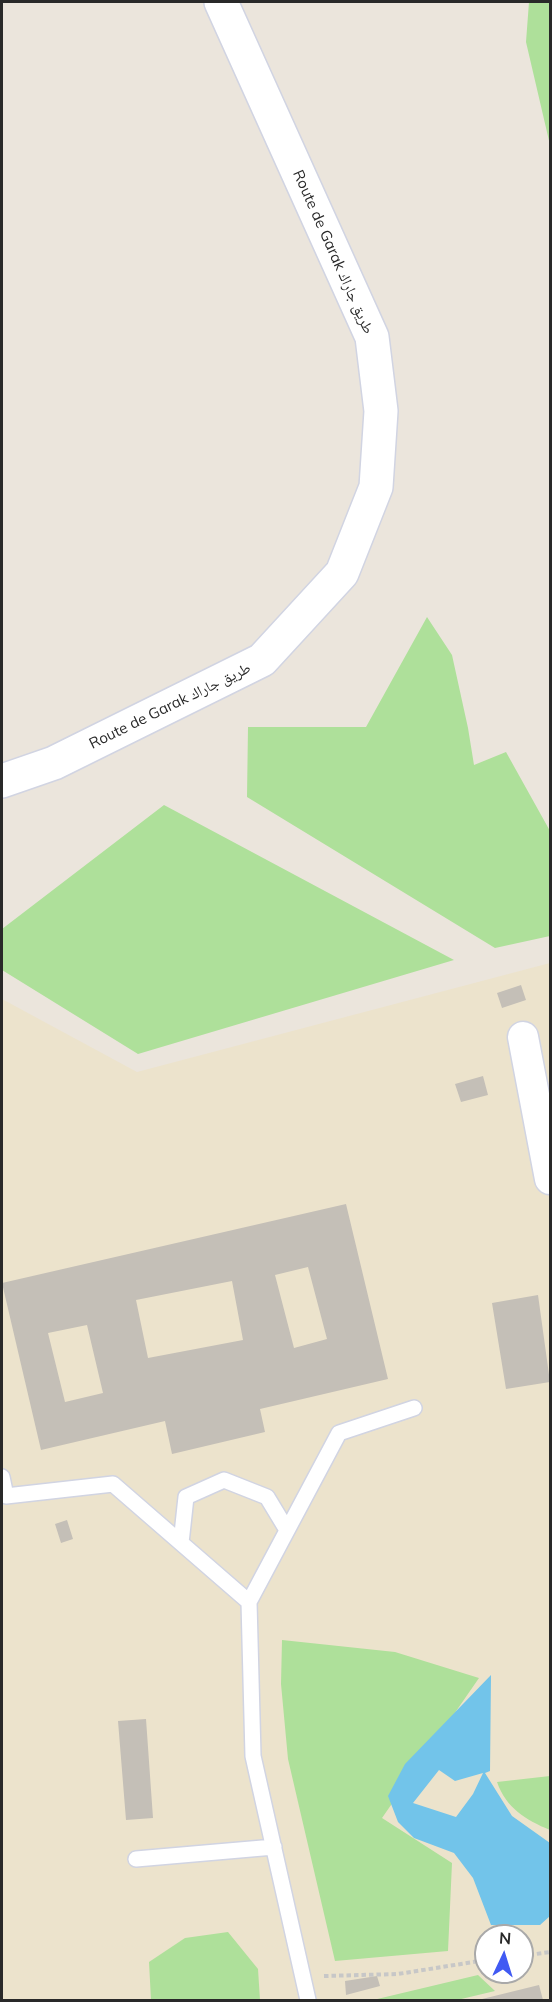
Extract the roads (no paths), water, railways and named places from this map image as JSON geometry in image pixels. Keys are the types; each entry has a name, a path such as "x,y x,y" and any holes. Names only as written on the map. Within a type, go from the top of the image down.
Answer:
{"street":[{"name":"Route de Garak طريق جاراك","path":"2,781 54,763 262,660 342,573 376,487 381,411 372,338 220,2"},
{"path":"523,1037 550,1179"}],"lane":[{"path":"308,2001 253,1756 249,1602 339,1432 414,1408"},
{"path":"2,1478 6,1496 113,1484 249,1602"},
{"path":"181,1543 186,1497 224,1480 267,1497 287,1530"},
{"path":"136,1859 274,1847"}],"water":[{"path":"491,1675 490,1771 485,1773 512,1816 550,1843 550,1916 540,1925 491,1924 473,1878 454,1853 414,1838 398,1822 388,1796 405,1764","holes":["439,1770 455,1781 483,1773 473,1794 456,1817 413,1803"]}]}
